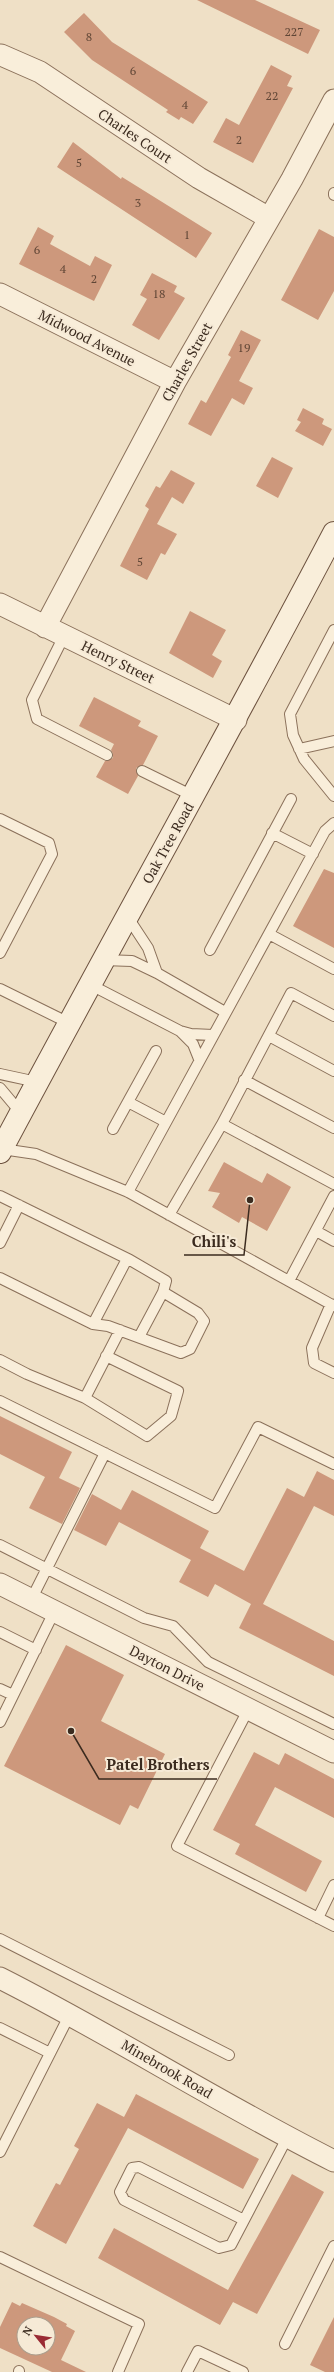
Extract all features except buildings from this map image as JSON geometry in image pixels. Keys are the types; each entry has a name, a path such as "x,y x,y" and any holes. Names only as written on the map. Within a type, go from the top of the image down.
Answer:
{"main road":[{"name":"Oak Tree Road","path":"1,1151 102,960 326,562 334,533"}],"street":[{"name":"Charles Court","path":"1,55 40,72 199,178 269,218"},
{"name":"Charles Street","path":"45,627 175,382 269,218 334,100"},
{"name":"Midwood Avenue","path":"0,294 175,382"},
{"name":"Henry Street","path":"0,604 236,720"},
{"name":"Dayton Drive","path":"0,1584 54,1612 183,1674 248,1710 334,1752"},
{"name":"Minebrook Road","path":"0,1978 70,2014 287,2138 332,2155"}],"lane":[{"path":"334,630 290,714 292,736 304,759 334,796"},
{"path":"64,636 32,700 37,719 107,755"},
{"path":"300,749 334,740"},
{"path":"142,771 193,796"},
{"path":"210,950 291,798"},
{"path":"0,820 49,844 52,854 0,952"},
{"path":"128,1192 199,1059 325,832 334,823"},
{"path":"272,833 313,854"},
{"path":"127,916 148,948 157,972"},
{"path":"269,934 334,969"},
{"path":"102,960 132,961 157,972 226,1012"},
{"path":"89,984 180,1031 191,1034 213,1035"},
{"path":"0,989 69,1023"},
{"path":"169,1215 222,1124 291,993 334,1016"},
{"path":"180,1031 192,1044 199,1059"},
{"path":"269,1036 334,1071"},
{"path":"113,1129 156,1051"},
{"path":"0,1074 37,1082"},
{"path":"244,1080 334,1128"},
{"path":"0,1088 21,1113"},
{"path":"128,1102 166,1122"},
{"path":"222,1124 334,1184"},
{"path":"1,1151 36,1154 128,1192 333,1305 312,1348 314,1363 334,1373"},
{"path":"0,1196 127,1259 166,1281 163,1292 139,1337"},
{"path":"289,1281 334,1196"},
{"path":"0,1243 19,1205"},
{"path":"316,1231 334,1241"},
{"path":"92,1324 127,1259"},
{"path":"0,1278 92,1324 120,1330 181,1353 190,1349 204,1321 198,1313 163,1292"},
{"path":"85,1398 120,1330"},
{"path":"0,1360 27,1374 85,1398 147,1436 171,1416 178,1391 106,1356"},
{"path":"0,1401 215,1508 258,1427 334,1464"},
{"path":"31,1600 105,1453"},
{"path":"0,1545 144,1618 173,1626 208,1662 334,1724"},
{"path":"0,1722 54,1612"},
{"path":"0,1632 36,1650"},
{"path":"0,1689 13,1695"},
{"path":"248,1710 177,1846 334,1926"},
{"path":"318,1918 334,1885"},
{"path":"0,1939 228,2055"},
{"path":"0,2152 70,2014"},
{"path":"1,2032 50,2054"},
{"path":"244,2220 139,2167 132,2168 120,2192 124,2200 220,2248 231,2245 287,2138"},
{"path":"285,2344 334,2246"},
{"path":"0,2257 139,2324 118,2372"},
{"path":"187,2372 198,2351 243,2372"}],"place":[{"name":"Chili's","path":"250,1200"},
{"name":"Patel Brothers","path":"71,1731"}]}
